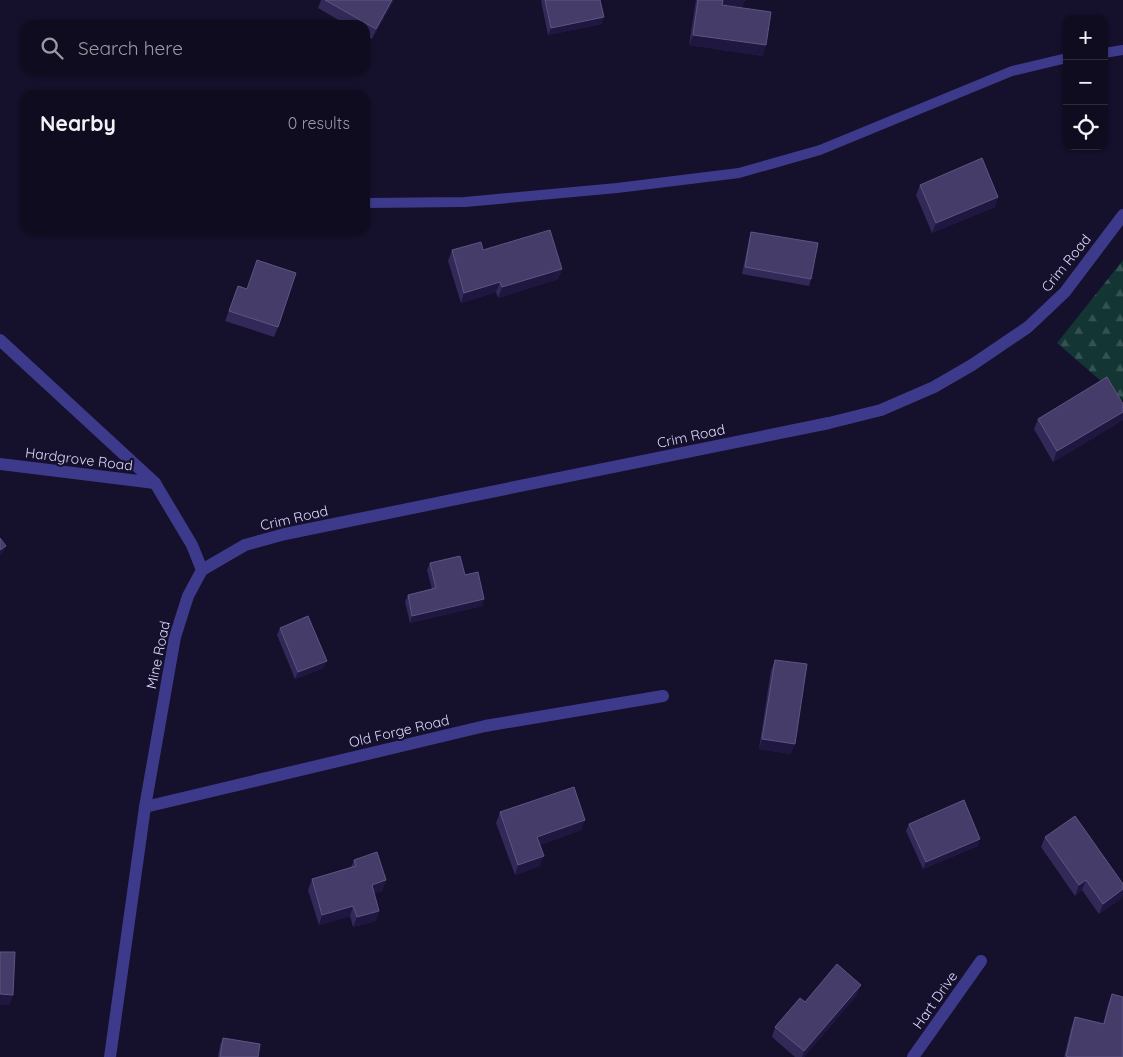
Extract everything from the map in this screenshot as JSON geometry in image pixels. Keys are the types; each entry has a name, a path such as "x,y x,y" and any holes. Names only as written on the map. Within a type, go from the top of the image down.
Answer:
{"street":[{"name":"Crim Road","path":"202,570 245,544 285,534 829,423 880,410 934,387 972,365 1028,327 1065,292 1123,216"},
{"path":"0,340 155,483 192,545 202,570"},
{"name":"Hardgrove Road","path":"0,464 155,483"},
{"name":"Mine Road","path":"110,1057 145,807 175,637 188,596 202,570"},
{"name":"Old Forge Road","path":"145,807 485,726 663,696"},
{"name":"Hart Drive","path":"913,1057 981,961"}],"lane":[{"path":"1108,52 1123,50"},
{"path":"370,203 465,202 617,188 739,173 820,150 1012,71 1063,59"}],"green space":[{"path":"1123,260 1123,400 1057,343"}],"building":[{"path":"325,0 392,0 376,29 370,26 370,20 360,20"},
{"path":"545,0 600,0 604,17 551,28"},
{"path":"698,0 723,0 722,5 771,12 766,45 693,35"},
{"path":"982,158 998,197 936,223 920,185"},
{"path":"550,230 562,269 502,287 500,282 464,293 452,250 481,242 483,250"},
{"path":"751,232 818,243 811,279 745,267"},
{"path":"257,260 296,273 278,327 229,311 238,286 247,289"},
{"path":"1107,377 1123,404 1123,412 1057,451 1038,419"},
{"path":"0,538 6,546 0,550"},
{"path":"460,556 465,575 478,572 484,599 412,616 408,595 436,588 430,563"},
{"path":"308,616 327,661 298,672 280,628"},
{"path":"775,660 807,664 795,744 762,739"},
{"path":"574,787 585,820 537,837 544,856 518,865 500,812"},
{"path":"964,800 980,839 926,862 909,824"},
{"path":"1075,816 1123,884 1123,889 1103,904 1086,880 1079,885 1045,837"},
{"path":"377,852 386,880 372,885 379,911 357,917 353,906 322,915 312,879 356,866 354,860"},
{"path":"0,952 15,952 13,995 0,994"},
{"path":"837,964 861,985 804,1051 775,1027 800,998 805,1002"},
{"path":"1112,994 1123,997 1123,1057 1066,1056 1075,1017 1104,1024"},
{"path":"223,1038 260,1044 258,1057 220,1057"}]}
